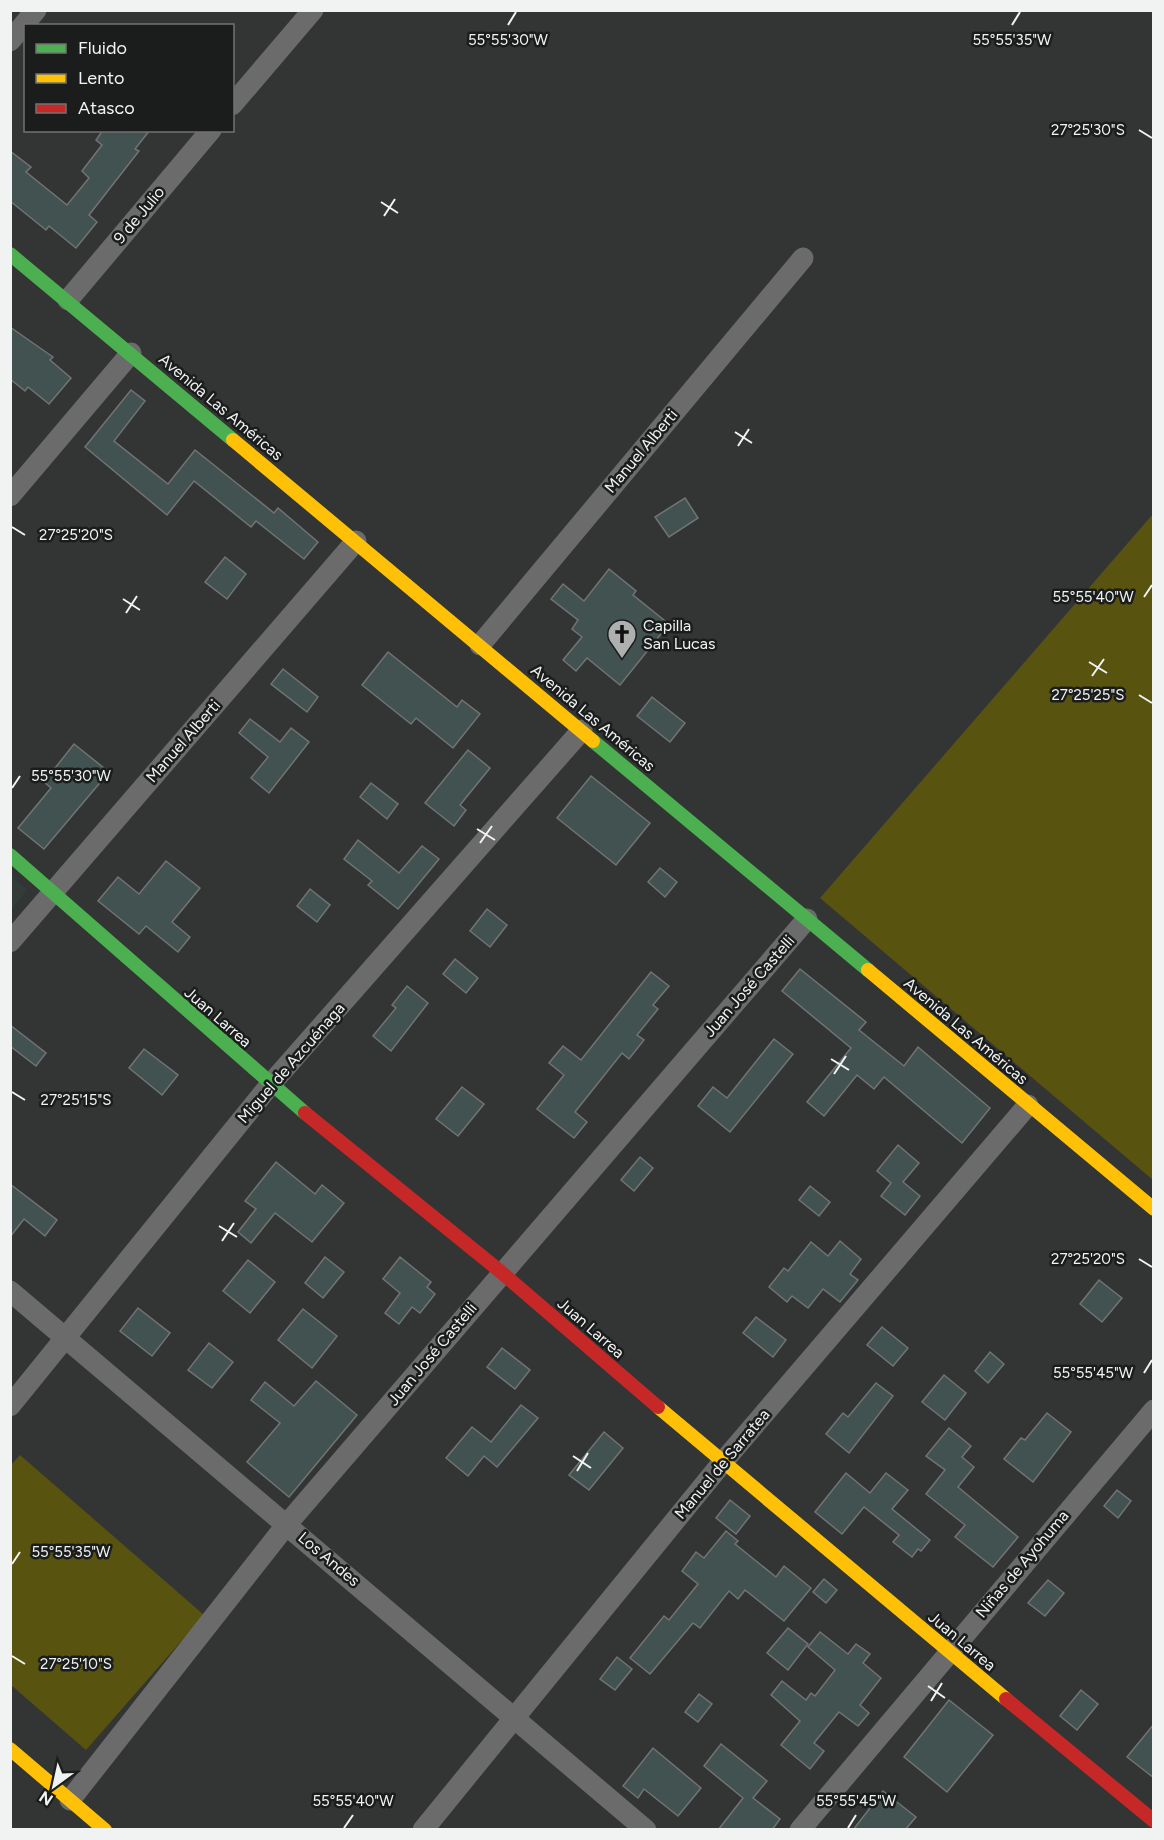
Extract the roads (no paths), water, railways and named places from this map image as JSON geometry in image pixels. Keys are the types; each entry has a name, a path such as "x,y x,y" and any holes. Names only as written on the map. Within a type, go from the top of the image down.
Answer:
{"main road":[{"name":"Avenida Las Américas","path":"10,254 68,300 1154,1209"},
{"name":"Juan Larrea","path":"10,855 270,1085 501,1272 722,1463 1154,1821"},
{"path":"10,1749 105,1830"}],"street":[{"path":"24,24 36,10"},
{"path":"234,103 313,10"},
{"path":"10,41 24,24"},
{"name":"9 de Julio","path":"68,300 209,132"},
{"name":"Manuel Alberti","path":"480,645 803,258"},
{"path":"10,496 131,353"},
{"name":"Manuel Alberti","path":"10,942 356,542"},
{"name":"Miguel de Azcuénaga","path":"10,1406 270,1085 582,730"},
{"name":"Juan José Castelli","path":"69,1800 287,1524 501,1272 807,919"},
{"name":"Manuel de Sarratea","path":"423,1830 722,1463 1028,1105"},
{"name":"Los Andes","path":"10,1291 646,1830"},
{"name":"Niñas de Ayohuma","path":"800,1830 948,1651 1154,1410"}],"place":[{"name":"Capilla San Lucas","path":"622,660"}]}
